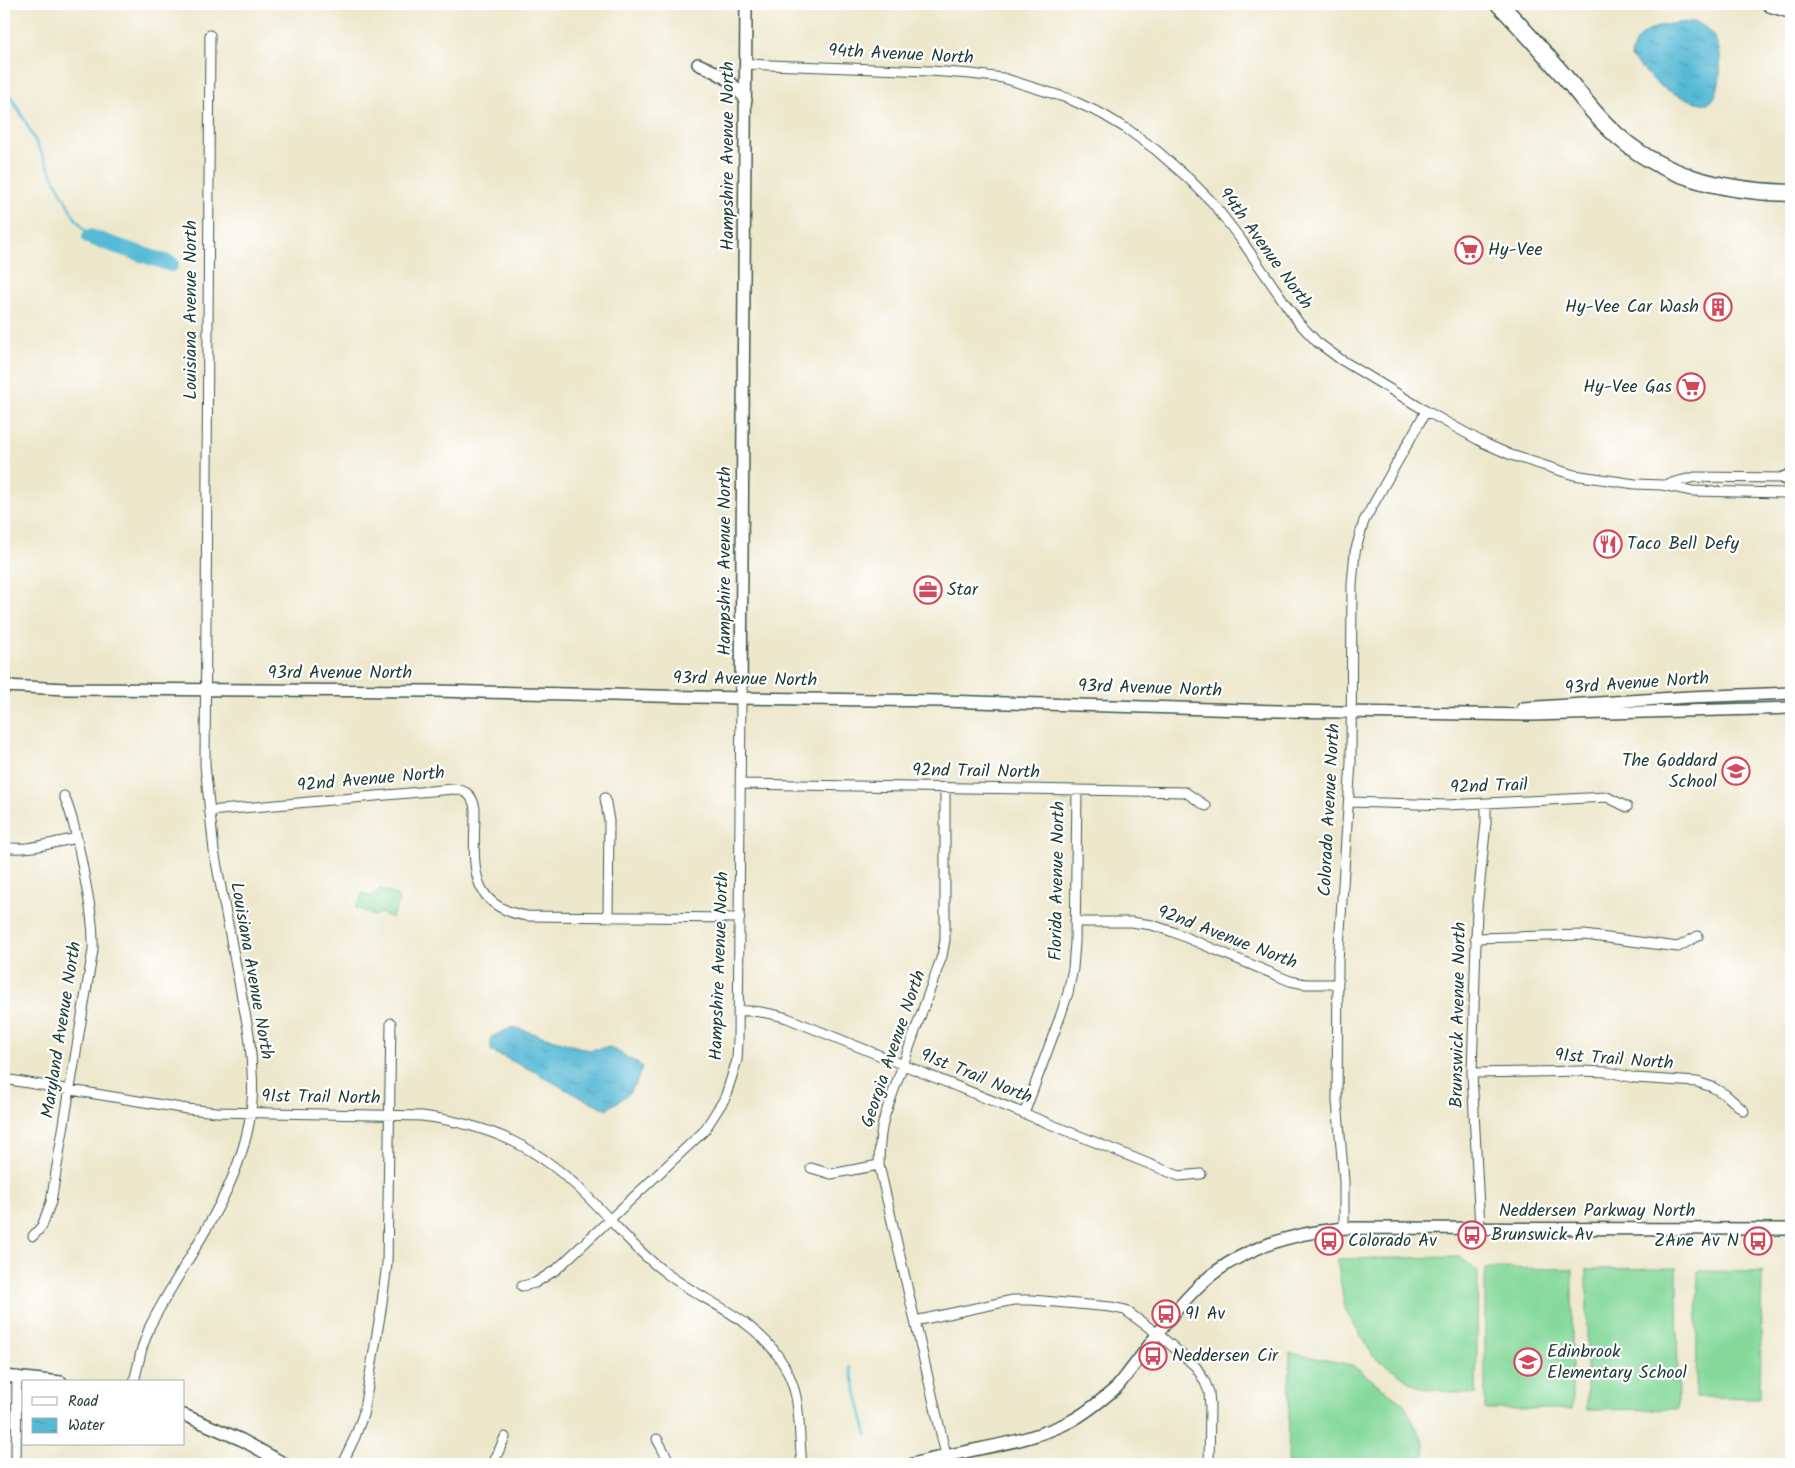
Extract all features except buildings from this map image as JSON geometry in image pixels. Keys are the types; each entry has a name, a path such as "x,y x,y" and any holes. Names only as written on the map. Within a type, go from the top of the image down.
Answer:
{"highway":[{"path":"1499,4 1604,124 1638,151 1680,174 1711,184 1742,190 1791,193"},
{"path":"1771,4 1791,10"}],"street":[{"name":"Hampshire Avenue North","path":"522,1286 535,1283 557,1269 608,1219 691,1144 716,1114 725,1098 737,1060 742,784 746,4"},
{"name":"Louisiana Avenue North","path":"134,1380 142,1348 150,1326 231,1182 242,1154 251,1113 253,1082 249,1034 214,851 205,766 210,35"},
{"path":"698,64 732,82 746,100"},
{"name":"94th Avenue North","path":"746,64 930,70 1003,78 1067,98 1102,114 1128,129 1156,150 1212,202 1242,240 1286,306 1317,342 1340,359 1426,411 1484,443 1511,455 1574,475 1662,485 1692,491 1785,493 1791,497"},
{"name":"Colorado Avenue North","path":"1344,1228 1343,1174 1337,1094 1338,984 1339,942 1350,802 1352,584 1355,552 1364,521 1426,411"},
{"name":"94th Avenue North","path":"1662,485 1695,477 1789,476"},
{"name":"93rd Avenue North","path":"4,686 68,689 434,691 741,698 942,700 1352,712 1538,715 1791,708"},
{"name":"93rd Avenue North","path":"1486,714 1521,708 1689,697 1791,693"},
{"name":"92nd Trail North","path":"742,784 1186,792 1206,806"},
{"name":"Georgia Avenue North","path":"945,787 945,940 937,972 880,1132 879,1165 947,1460"},
{"name":"92nd Avenue North","path":"209,811 453,789 462,790 469,794 474,801 476,876 481,889 500,909 513,914 527,916 740,918"},
{"name":"Florida Avenue North","path":"1024,1114 1068,993 1073,968 1076,790"},
{"name":"Maryland Avenue North","path":"33,1236 42,1226 51,1202 90,970 93,932 77,838 70,809 64,796"},
{"name":"92nd Trail","path":"1350,802 1437,805 1607,797 1627,807"},
{"path":"605,798 609,821 608,917"},
{"name":"Brunswick Avenue North","path":"1480,1228 1472,1073 1475,938 1486,823 1486,804"},
{"path":"4,847 21,849 77,838"},
{"name":"92nd Avenue North","path":"1075,922 1131,922 1152,925 1290,981 1305,984 1338,984"},
{"path":"1475,938 1584,935 1678,947 1698,936"},
{"name":"91st Trail North","path":"738,1011 754,1010 787,1018 1179,1176 1201,1174"},
{"path":"342,1464 363,1415 387,1264 391,1023"},
{"name":"91st Trail North","path":"1472,1073 1581,1070 1608,1072 1635,1078 1697,1082 1712,1087 1726,1095 1744,1111"},
{"name":"91st Trail North","path":"4,1079 187,1109 251,1113 422,1116 454,1120 484,1128 514,1141 542,1158 567,1177 608,1219"},
{"path":"811,1168 830,1174 879,1165"},
{"path":"608,1219 637,1249 669,1275 752,1327 766,1340 789,1373 796,1392 802,1464"},
{"name":"Neddersen Parkway North","path":"913,1464 947,1460 1053,1430 1072,1421 1104,1399 1117,1387 1158,1334 1202,1283 1238,1258 1297,1235 1344,1228 1791,1229"},
{"path":"915,1321 1013,1300 1111,1307 1124,1310 1158,1334 1196,1367 1204,1380 1209,1392 1210,1407 1209,1464"},
{"path":"4,1376 46,1380"},
{"path":"16,1464 17,1376"},
{"path":"185,1415 242,1440 285,1464"},
{"path":"493,1464 505,1437"},
{"path":"657,1439 669,1461 668,1464"}],"green space":[{"path":"380,889 396,895 399,901 392,918 380,913 374,916 356,908 363,893 371,897"},
{"path":"1460,1257 1478,1272 1476,1395 1420,1388 1373,1356 1345,1309 1337,1259"},
{"path":"1485,1268 1572,1269 1572,1409 1485,1409"},
{"path":"1677,1268 1678,1409 1587,1410 1587,1269"},
{"path":"1698,1271 1762,1272 1760,1398 1696,1397"},
{"path":"1290,1353 1352,1365 1403,1403 1424,1442 1425,1464 1288,1464"}],"water":[{"path":"1696,22 1711,33 1719,49 1719,85 1713,100 1708,103 1692,101 1662,87 1631,58 1633,47 1646,32 1675,23"},
{"path":"513,1027 588,1050 610,1047 642,1066 637,1082 630,1092 607,1109 577,1096 537,1073 491,1051 491,1037"}],"waterway":[{"path":"4,85 24,119 73,215 90,237"},
{"path":"90,237 171,264"},
{"path":"850,1367 867,1435"}],"place":[{"name":"Hy-Vee","path":"1469,250"},
{"name":"Hy-Vee Car Wash","path":"1718,307"},
{"name":"Hy-Vee Gas","path":"1691,387"},
{"name":"Taco Bell Defy","path":"1608,544"},
{"name":"Star","path":"928,590"},
{"name":"The Goddard School","path":"1736,771"},
{"name":"Brunswick Av","path":"1472,1235"},
{"name":"Colorado Av","path":"1329,1241"},
{"name":"ZAne Av N","path":"1758,1241"},
{"name":"91 Av","path":"1166,1314"},
{"name":"Neddersen Cir","path":"1153,1356"},
{"name":"Edinbrook Elementary School","path":"1528,1362"}]}
